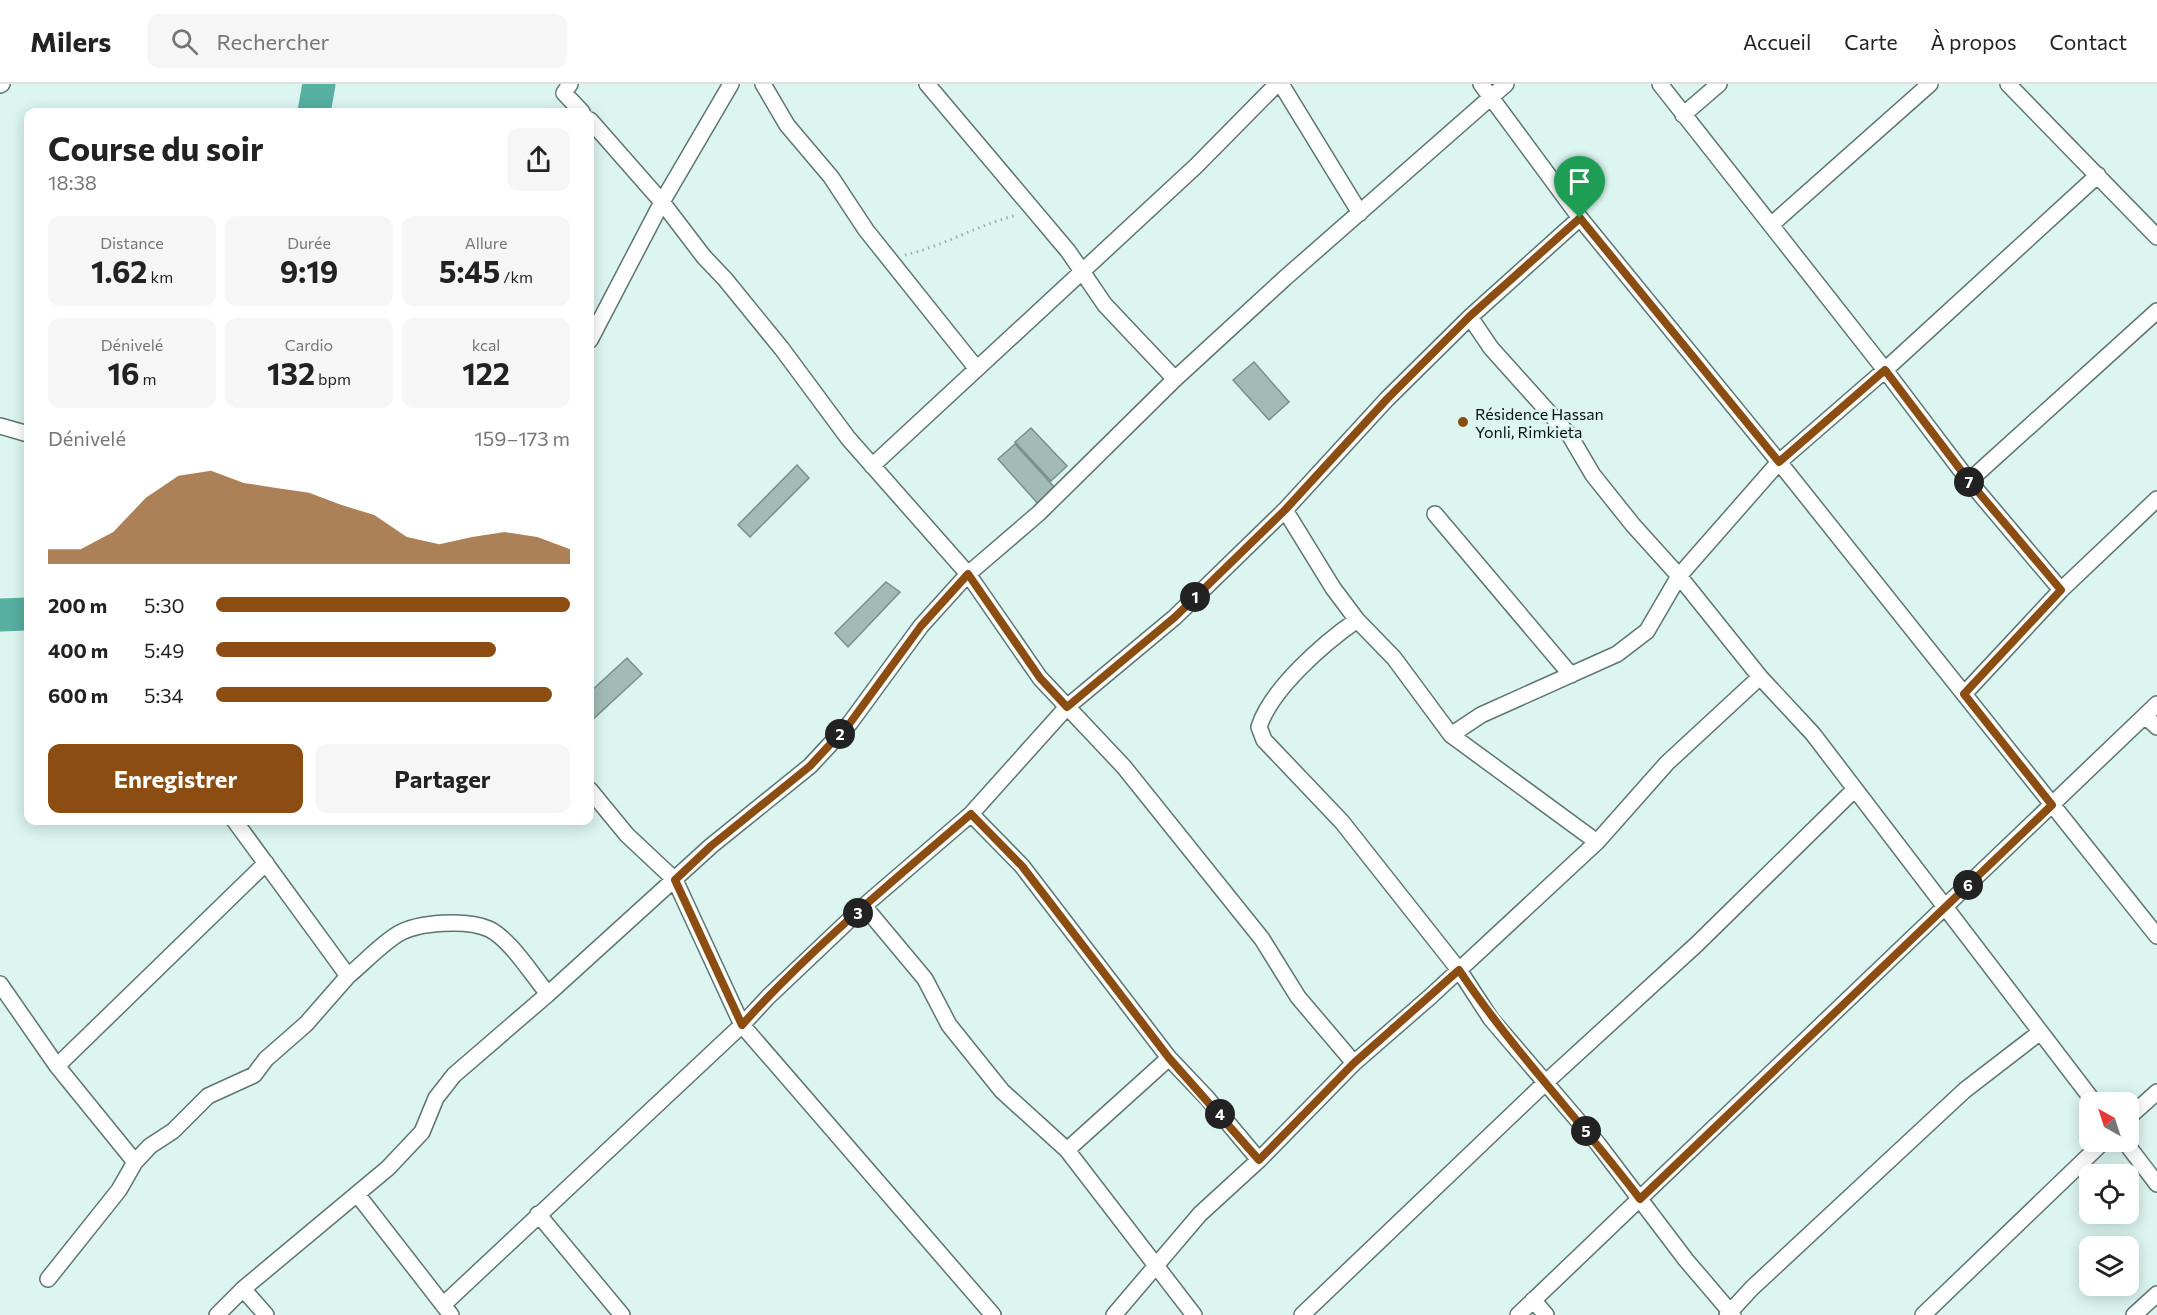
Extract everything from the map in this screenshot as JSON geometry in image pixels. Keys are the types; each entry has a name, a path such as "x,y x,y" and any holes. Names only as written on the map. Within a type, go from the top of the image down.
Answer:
{"street":[{"path":"570,84 564,93 578,108"},
{"path":"594,332 662,202 732,84"},
{"path":"763,84 774,107 831,177 888,258 977,369"},
{"path":"927,84 1083,272 1105,304 1174,379"},
{"path":"872,466 1196,166 1279,84 1360,213"},
{"path":"1481,84 1580,218 1779,462 2157,936"},
{"path":"217,1315 243,1289 388,1168 422,1132 436,1098 454,1075 548,994 711,846 810,766 850,723 921,626 968,574 1039,513 1174,379 1506,84"},
{"path":"1660,84 1885,370 1969,481 2061,590"},
{"path":"1683,116 1719,84"},
{"path":"1771,225 1930,84"},
{"path":"2008,84 2157,237"},
{"path":"594,125 662,202 872,466 968,574 1040,678 1124,767 1262,939 1298,996 1354,1063"},
{"path":"1451,735 1481,715 1617,654 1647,631 1679,576 1779,462 1885,370 2098,175"},
{"path":"357,1194 447,1310 538,1214 742,1025 768,997 864,906 971,814 1067,707 1175,617 1285,510 1387,399 1470,316 1580,218"},
{"path":"1969,481 2157,311"},
{"path":"1470,316 1491,348 1520,383 1556,418 1593,475 1633,525 1679,576 1760,677 1813,734 1856,789 1904,857 1946,906 2038,1033 2086,1092"},
{"path":"0,426 24,434"},
{"path":"1964,694 2061,590 2157,499"},
{"path":"1285,510 1333,588 1357,620 1394,658 1438,722 1451,735 1597,842"},
{"path":"1435,514 1571,675"},
{"path":"1357,620 1326,642 1296,673 1262,717 1259,728 1264,740 1342,822 1459,970 1491,1018 1598,1144 1730,1314 1965,1090 2038,1033"},
{"path":"1114,1315 1200,1214 1259,1160 1354,1063 1459,970 1597,842 1666,764 1760,677"},
{"path":"1518,1315 2157,704"},
{"path":"2145,716 2157,727"},
{"path":"1302,1315 1545,1083 1697,944 1856,789"},
{"path":"594,795 627,835 675,880 742,1025 993,1315"},
{"path":"971,814 1022,866 1169,1058 1259,1160"},
{"path":"238,825 348,976"},
{"path":"57,1066 266,863"},
{"path":"864,906 925,979 949,1025 1002,1091 1067,1150 1194,1315"},
{"path":"48,1279 119,1190 135,1162 150,1146 173,1131 208,1096 254,1075 266,1059 306,1024 348,976 399,933 441,923 465,923 490,930 506,943 548,994"},
{"path":"0,984 57,1066 135,1162"},
{"path":"1067,1150 1169,1058"},
{"path":"2139,1108 2157,1092"},
{"path":"1923,1315 2093,1152"},
{"path":"2133,1152 2157,1184"},
{"path":"538,1214 622,1315"},
{"path":"243,1289 266,1315"},
{"path":"2134,1315 2157,1294"},
{"path":"1533,1300 1546,1315"}],"path":[{"path":"888,258 939,246 983,224 1033,211"}],"building":[{"path":"1254,362 1289,402 1269,420 1233,380"},
{"path":"1031,428 1067,466 1051,481 1015,442"},
{"path":"1015,444 1057,490 1040,506 998,459"},
{"path":"797,465 809,478 750,537 738,525"},
{"path":"886,582 900,592 848,647 835,633"},
{"path":"627,658 642,674 594,718 594,688"}],"waterway":[{"path":"315,108 319,84"},
{"path":"0,615 24,614"}],"place":[{"name":"Résidence Hassan Yonli, Rimkieta","path":"1463,422"}],"route":[{"path":"1580,218 1779,462 1885,370 1969,481 2061,590 1964,694 2052,805 1640,1199 1598,1144 1491,1018 1459,970 1354,1063 1259,1160 1207,1098 1169,1058 1022,866 971,814 864,906 768,997 742,1025 717,976 675,880 711,846 810,766 850,723 921,626 968,574 1040,678 1067,707 1175,617 1285,510 1357,435 1387,399 1470,316 1580,218"}]}
